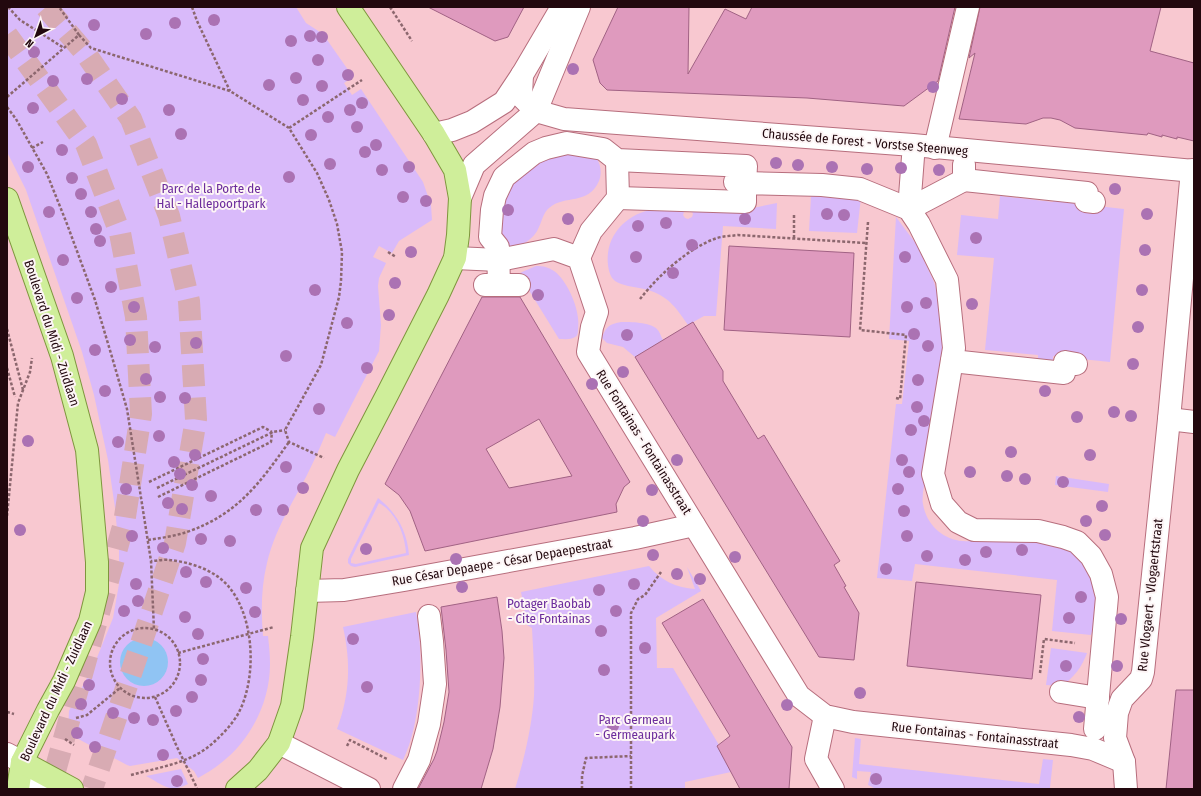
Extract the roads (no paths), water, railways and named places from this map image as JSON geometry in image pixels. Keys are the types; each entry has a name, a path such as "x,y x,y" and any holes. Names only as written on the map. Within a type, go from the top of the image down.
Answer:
{"main road":[{"path":"237,789 258,770 279,743 292,706 308,591 312,548 348,470 391,389 455,258 460,198 454,170 434,134 348,7"},
{"name":"Boulevard du Midi - Zuidlaan","path":"7,199 62,356 87,450 98,562 97,592 90,621 64,681 48,710 15,758 18,789"},
{"path":"15,758 72,789"}],"street":[{"path":"434,134 452,130 472,122 504,102 562,7"},
{"path":"460,198 474,165 536,112 579,7"},
{"path":"934,148 968,7"},
{"path":"526,68 521,96 536,112"},
{"name":"Chaussée de Forest - Vorstse Steenweg","path":"536,112 564,119 913,145 1193,170"},
{"path":"501,285 487,245 492,210 501,172 534,153 546,148 567,143 746,166 740,182 744,202 618,198"},
{"path":"608,148 618,198"},
{"path":"912,157 909,209 919,224 947,280 954,348 933,474 942,504 958,522 974,530 1038,531 1077,542 1091,556 1101,574 1107,597 1096,645 1098,698 1095,729"},
{"name":"Rue Vlogaert - Vlogaertstraat","path":"1126,789 1124,762 1115,738 1117,713 1122,699 1141,679 1143,672 1193,170"},
{"path":"909,209 964,171 1035,191 1087,192 1086,200 1094,202"},
{"path":"740,182 794,192 822,185 860,189 870,196 909,209"},
{"path":"455,258 487,245 554,249 579,258 591,231 618,198"},
{"name":"Rue Fontainas - Fontainasstraat","path":"579,258 597,312 592,327 588,352 799,696 825,716 853,722 1072,745 1093,749 1124,762"},
{"path":"952,362 1020,364 1064,373 1065,362 1076,364"},
{"path":"1169,419 1194,422"},
{"name":"Rue César Depaepe - César Depaepestraat","path":"308,591 344,590 404,580 635,538 694,525"},
{"path":"404,789 419,760 430,718 435,684 429,616"},
{"path":"1061,692 1098,698"},
{"path":"825,716 816,759 833,789"},
{"path":"279,743 369,789"},
{"path":"15,758 37,789"}],"water":[{"path":"144,638 153,640 161,645 166,653 168,662 166,671 161,679 153,684 144,686 135,684 127,679 122,671 120,662 122,653 127,645 135,640"}],"tunnel":[{"path":"46,7 86,54 131,119 169,216 189,301 196,419 175,543 92,789"},
{"path":"7,35 86,144 120,233 136,317 141,414 124,523 50,789"}],"park label":[{"name":"Parc de la Porte de Hal - Hallepoortpark","path":"211,196"},
{"name":"Potager Baobab - Cite Fontainas","path":"549,610"},
{"name":"Parc Germeau - Germeaupark","path":"635,726"}]}
